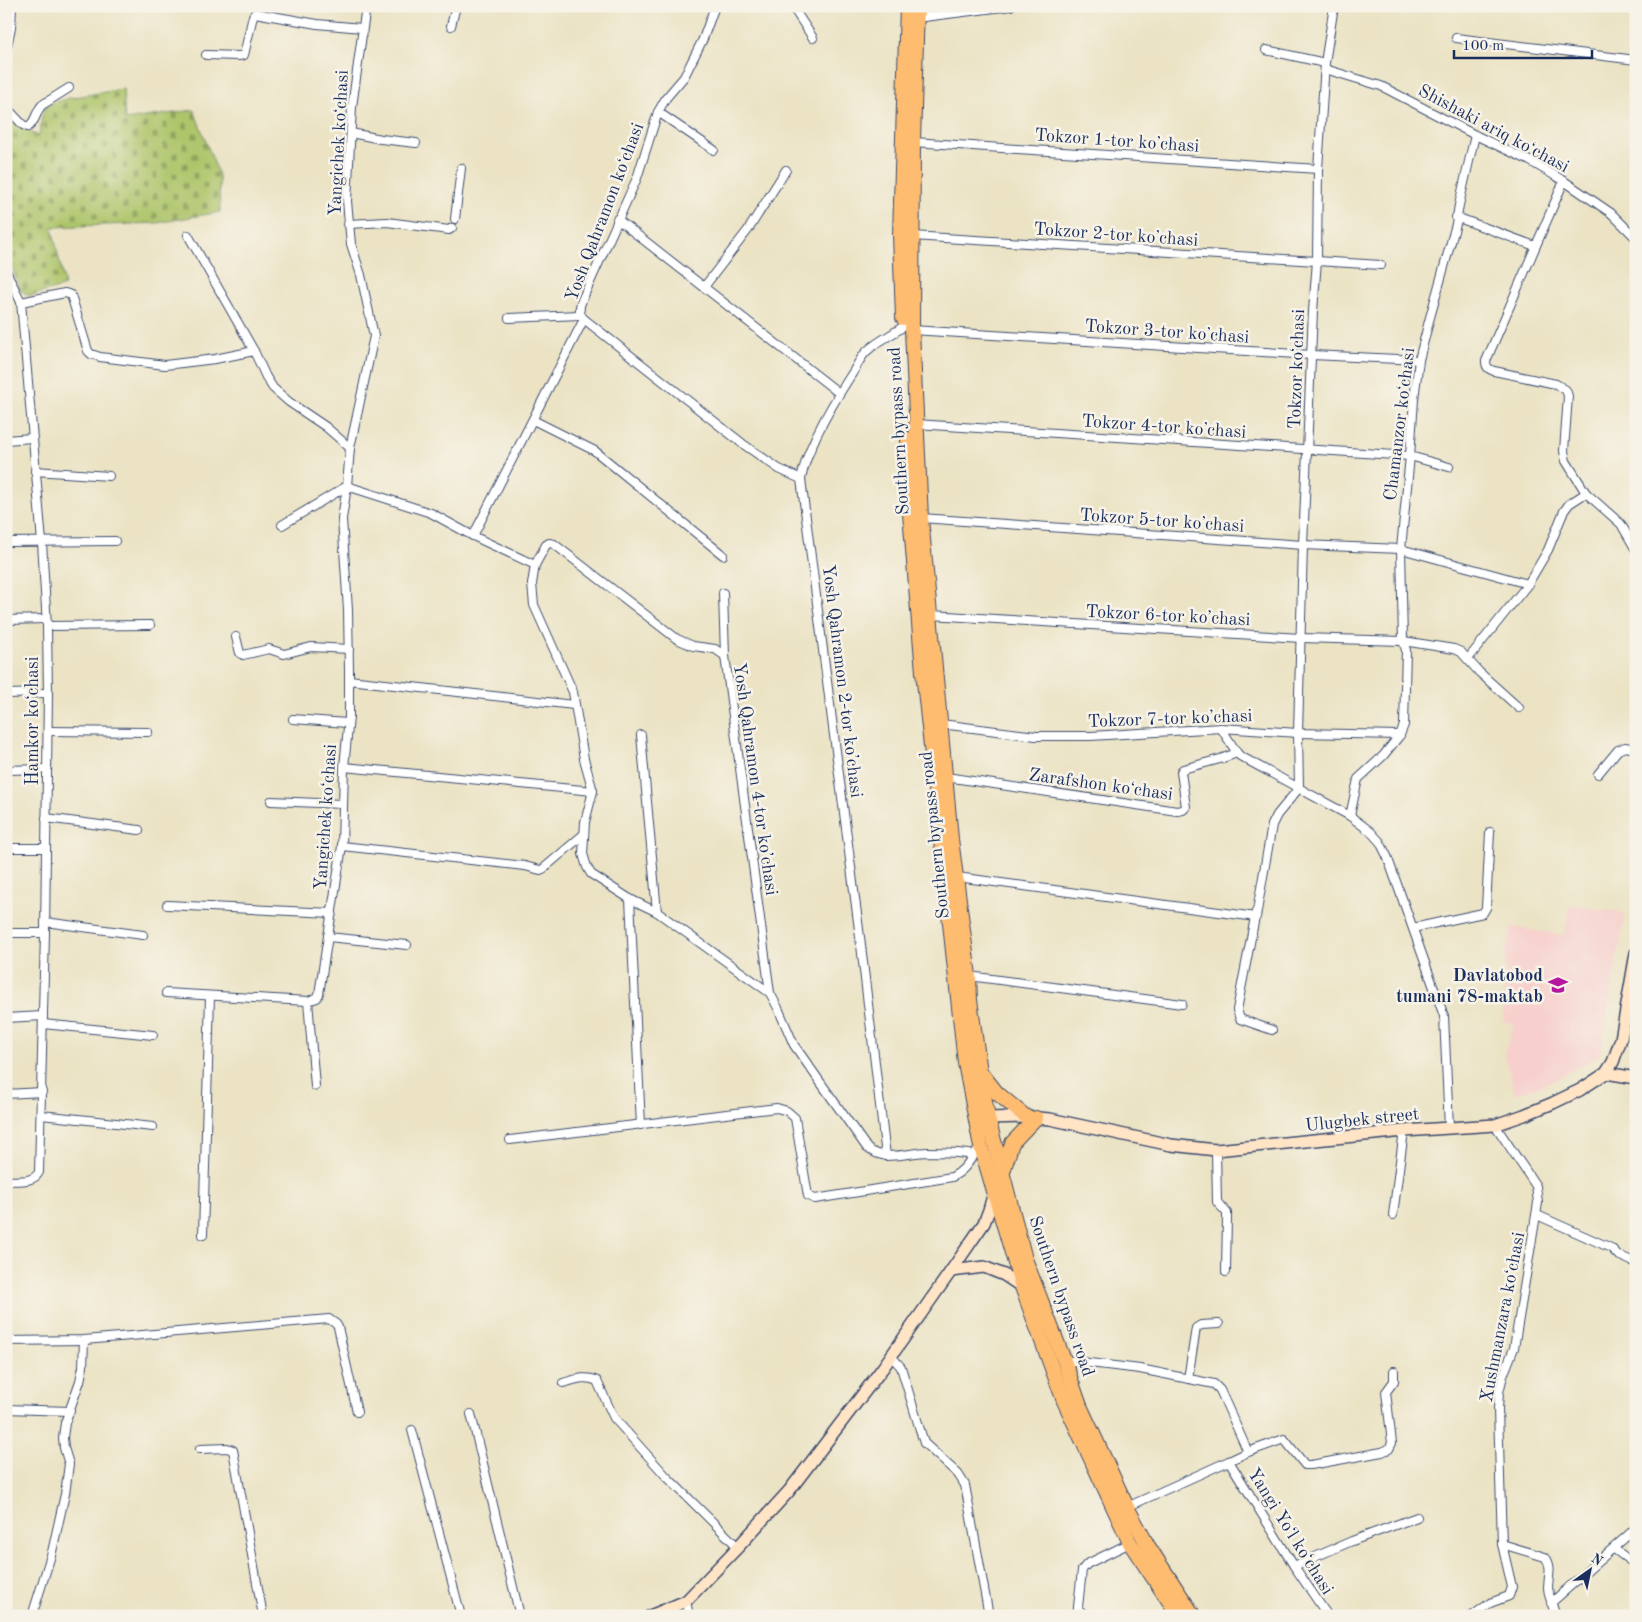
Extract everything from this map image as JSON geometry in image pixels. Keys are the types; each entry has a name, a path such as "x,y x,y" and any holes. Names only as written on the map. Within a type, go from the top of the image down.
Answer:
{"highway":[{"name":"Southern bypass road","path":"907,6 900,234 916,424 921,518 951,839 969,976 970,1000 988,1118 1025,1259 1080,1406 1127,1507 1148,1546 1194,1616"},
{"name":"Southern bypass road","path":"916,12 912,236 908,328 910,513 923,672 965,1063 977,1151 994,1192 1022,1287 1064,1401 1130,1543 1178,1616"},
{"path":"980,1072 997,1093 1031,1117 1012,1143 1002,1172"}],"street":[{"path":"6,50 11,28 12,6"},
{"name":"Yangichek koʻchasi","path":"308,1001 317,998 319,994 342,846 342,804 348,723 349,649 342,519 350,448 374,336 361,275 351,244 347,201 352,107 366,6"},
{"path":"451,26 456,6"},
{"name":"Yosh Qahramon koʻchasi","path":"473,536 533,420 582,317 579,309 582,300 637,178 658,112 666,98 684,76 703,39 715,6"},
{"path":"792,6 814,38"},
{"path":"916,12 1011,6"},
{"name":"Tokzor koʻchasi","path":"1298,733 1313,312 1317,261 1318,169 1325,66 1334,6"},
{"path":"206,55 244,55 255,13 318,24 362,28"},
{"path":"1456,38 1636,60"},
{"name":"Shishaki ariq koʻchasi","path":"1266,50 1325,66 1381,86 1475,135 1530,161 1564,181 1611,213 1636,238"},
{"path":"6,108 23,125 28,127 32,124 38,108 69,88"},
{"path":"658,112 714,150"},
{"path":"351,133 416,143"},
{"name":"Chamanzor koʻchasi","path":"1350,816 1358,779 1383,756 1400,735 1404,725 1406,650 1403,641 1401,549 1414,399 1419,360 1456,224 1475,135"},
{"name":"Tokzor 1-tor koʼchasi","path":"913,142 1318,169"},
{"path":"455,219 461,168"},
{"path":"704,287 748,230 786,170"},
{"path":"1564,181 1486,361 1486,366 1494,371 1556,384 1566,390 1568,396 1564,451 1566,461 1586,493 1621,524 1636,550"},
{"path":"1456,217 1535,246"},
{"path":"617,219 839,393"},
{"path":"348,224 387,222 449,230 452,228"},
{"path":"188,235 273,388 289,402 326,427 350,448"},
{"name":"Tokzor 2-tor koʼchasi","path":"912,236 1382,265"},
{"name":"Hamkor koʻchasi","path":"6,270 21,302 42,542 48,693 39,1172 33,1179 6,1181"},
{"path":"21,302 69,293 72,297 88,351 100,357 165,365 254,351"},
{"path":"509,318 582,317 743,444 780,470 801,479 811,448 839,393 864,354 883,338 908,328"},
{"name":"Tokzor 3-tor koʼchasi","path":"908,328 1312,355 1419,360"},
{"path":"533,420 595,451 723,555"},
{"name":"Tokzor 4-tor koʼchasi","path":"916,424 1308,451 1410,456 1449,467"},
{"path":"6,440 32,438"},
{"path":"35,471 109,476"},
{"name":"Yosh Qahramon 2-tor koʼchasi","path":"801,479 862,945 886,1156"},
{"path":"282,525 347,486 431,513 473,536 535,565 532,584 534,605 573,692 584,759 593,792 585,822 583,854 591,874 630,899 658,912 770,993 794,1045 867,1148 875,1154 886,1156 926,1152 977,1151"},
{"path":"1468,659 1528,584 1548,550 1564,511 1569,504 1586,493"},
{"name":"Tokzor 5-tor koʼchasi","path":"921,518 1304,545 1401,549"},
{"path":"6,542 115,541"},
{"name":"Yosh Qahramon 4-tor koʼchasi","path":"535,565 546,545 549,543 554,544 677,638 693,646 715,649 725,656 770,993"},
{"path":"1401,549 1528,584"},
{"path":"723,593 725,656"},
{"name":"Tokzor 6-tor koʼchasi","path":"931,615 1301,638 1403,641"},
{"path":"6,620 46,623 150,625"},
{"path":"236,638 240,653 244,655 269,650 284,654 311,647 349,649"},
{"path":"1403,641 1454,649 1461,652 1479,672 1519,708"},
{"path":"349,680 574,705"},
{"path":"6,694 48,693"},
{"path":"294,719 348,723"},
{"name":"Tokzor 7-tor koʼchasi","path":"941,724 1036,736 1091,736 1220,728 1298,733 1400,735"},
{"path":"1220,728 1237,753 1350,816 1371,832 1380,842 1387,856 1444,1016 1449,1128"},
{"path":"48,730 148,732"},
{"path":"1272,1030 1240,1019 1238,1010 1272,825 1277,815 1299,788 1298,733"},
{"path":"641,735 658,912"},
{"path":"1598,774 1618,750 1625,747 1636,749"},
{"name":"Zarafshon koʻchasi","path":"946,777 1178,811 1186,807 1181,772 1183,769 1237,753"},
{"path":"344,767 593,792"},
{"path":"6,770 47,769"},
{"path":"271,801 342,804"},
{"path":"46,818 139,830"},
{"path":"1413,928 1485,911 1490,832"},
{"path":"342,846 525,866 540,870 584,834"},
{"path":"6,848 46,848"},
{"path":"956,877 1256,917"},
{"path":"630,899 641,1125"},
{"path":"167,905 332,913"},
{"path":"45,922 143,936"},
{"path":"6,933 45,932"},
{"path":"328,938 407,945"},
{"name":"Ulugbek street","path":"988,1118 1031,1117 1050,1119 1171,1145 1216,1150 1404,1131 1495,1125 1553,1104 1587,1086 1606,1073 1613,1062 1622,1039 1636,953"},
{"path":"969,976 1182,1004"},
{"path":"166,993 308,1001 315,1086"},
{"path":"203,1235 210,996"},
{"path":"6,1018 43,1020 153,1036"},
{"path":"1606,1073 1636,1078"},
{"path":"6,1094 42,1092"},
{"path":"510,1140 770,1109 787,1110 795,1118 808,1196 815,1199 952,1177 959,1174 966,1167 977,1151"},
{"path":"41,1115 153,1128"},
{"name":"Xushmanzara koʻchasi","path":"1472,1616 1490,1603 1509,1596 1512,1587 1502,1544 1499,1400 1503,1376 1514,1348 1538,1203 1536,1186 1495,1125"},
{"path":"1393,1215 1404,1131"},
{"path":"1216,1150 1217,1202 1227,1213 1226,1272"},
{"path":"650,1616 686,1601 789,1491 891,1356 984,1223 994,1192"},
{"name":"Xushmanzara koʻchasi","path":"1537,1215 1611,1248 1618,1255 1636,1263"},
{"path":"951,1271 984,1267 1004,1274 1022,1287"},
{"path":"6,1341 84,1340 329,1320 338,1327 357,1412"},
{"path":"1188,1379 1196,1328 1200,1325 1218,1324"},
{"path":"32,1616 52,1552 65,1494 69,1464 63,1437 65,1423 80,1382 83,1367 84,1340"},
{"path":"891,1356 901,1367 924,1443 958,1474 965,1485 989,1616"},
{"path":"1064,1360 1140,1369 1214,1384 1218,1387 1248,1452"},
{"name":"Yangi Yoʻl koʻchasi","path":"1127,1507 1248,1452 1284,1439 1305,1465 1382,1452 1389,1449 1392,1443 1386,1392 1394,1381 1394,1371"},
{"path":"563,1383 583,1378 591,1378 597,1381 614,1418 666,1476 738,1547"},
{"path":"6,1409 70,1411"},
{"path":"471,1414 520,1616"},
{"path":"412,1430 461,1616"},
{"path":"200,1450 226,1448 233,1450 263,1616"},
{"name":"Yangi Yoʻl koʻchasi","path":"1229,1461 1294,1566 1328,1616"},
{"path":"1294,1566 1352,1541 1417,1517"},
{"path":"1551,1603 1636,1528"},
{"path":"1086,1616 1078,1612 1082,1570 1084,1567 1130,1543"},
{"path":"1502,1544 1545,1557 1549,1561 1548,1589 1556,1616"},
{"path":"1614,1549 1636,1565"},
{"path":"686,1601 689,1616"}],"shaded area":[{"name":"Davlatobod tumani 78-maktab","path":"1570,905 1625,913 1600,1055 1554,1081 1515,1094 1504,1052 1514,1025 1503,1021 1506,949 1512,927 1564,935"}],"green space":[{"path":"123,89 125,120 194,110 219,176 220,212 157,223 52,227 65,286 30,296 20,290 6,250 6,112 27,131 39,136 46,105 69,98"}],"place":[{"name":"Davlatobod tumani 78-maktab","path":"1558,985"}]}
